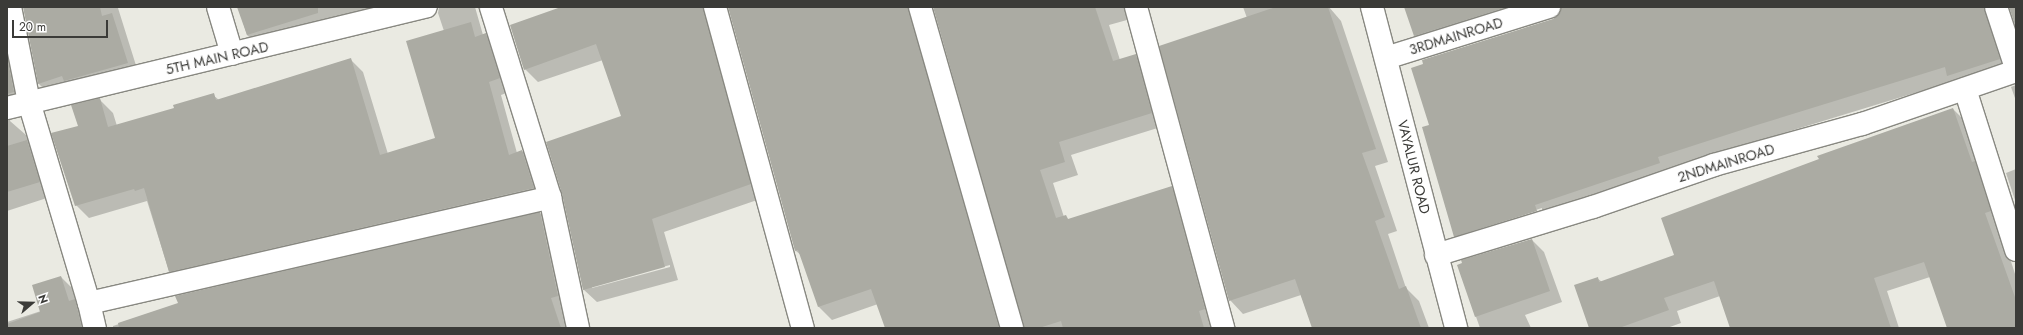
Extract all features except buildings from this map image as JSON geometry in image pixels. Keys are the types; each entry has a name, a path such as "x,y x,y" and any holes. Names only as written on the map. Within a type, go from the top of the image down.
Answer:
{"street":[{"path":"10,7 29,102 89,303 95,328"},
{"path":"218,7 232,54"},
{"name":"5TH MAIN ROAD","path":"7,108 426,7"},
{"path":"491,7 550,197 578,328"},
{"path":"715,7 803,328"},
{"path":"920,7 1012,328"},
{"path":"1136,7 1223,328"},
{"name":"VAYALUR ROAD","path":"1372,7 1456,328"},
{"name":"3RDMAINROAD","path":"1386,58 1549,7"},
{"path":"1996,7 2016,68"},
{"name":"2NDMAINROAD","path":"1436,255 1593,207 1714,165 1862,124 2016,71"},
{"path":"1965,88 2016,250"},
{"path":"89,303 550,197"}]}
